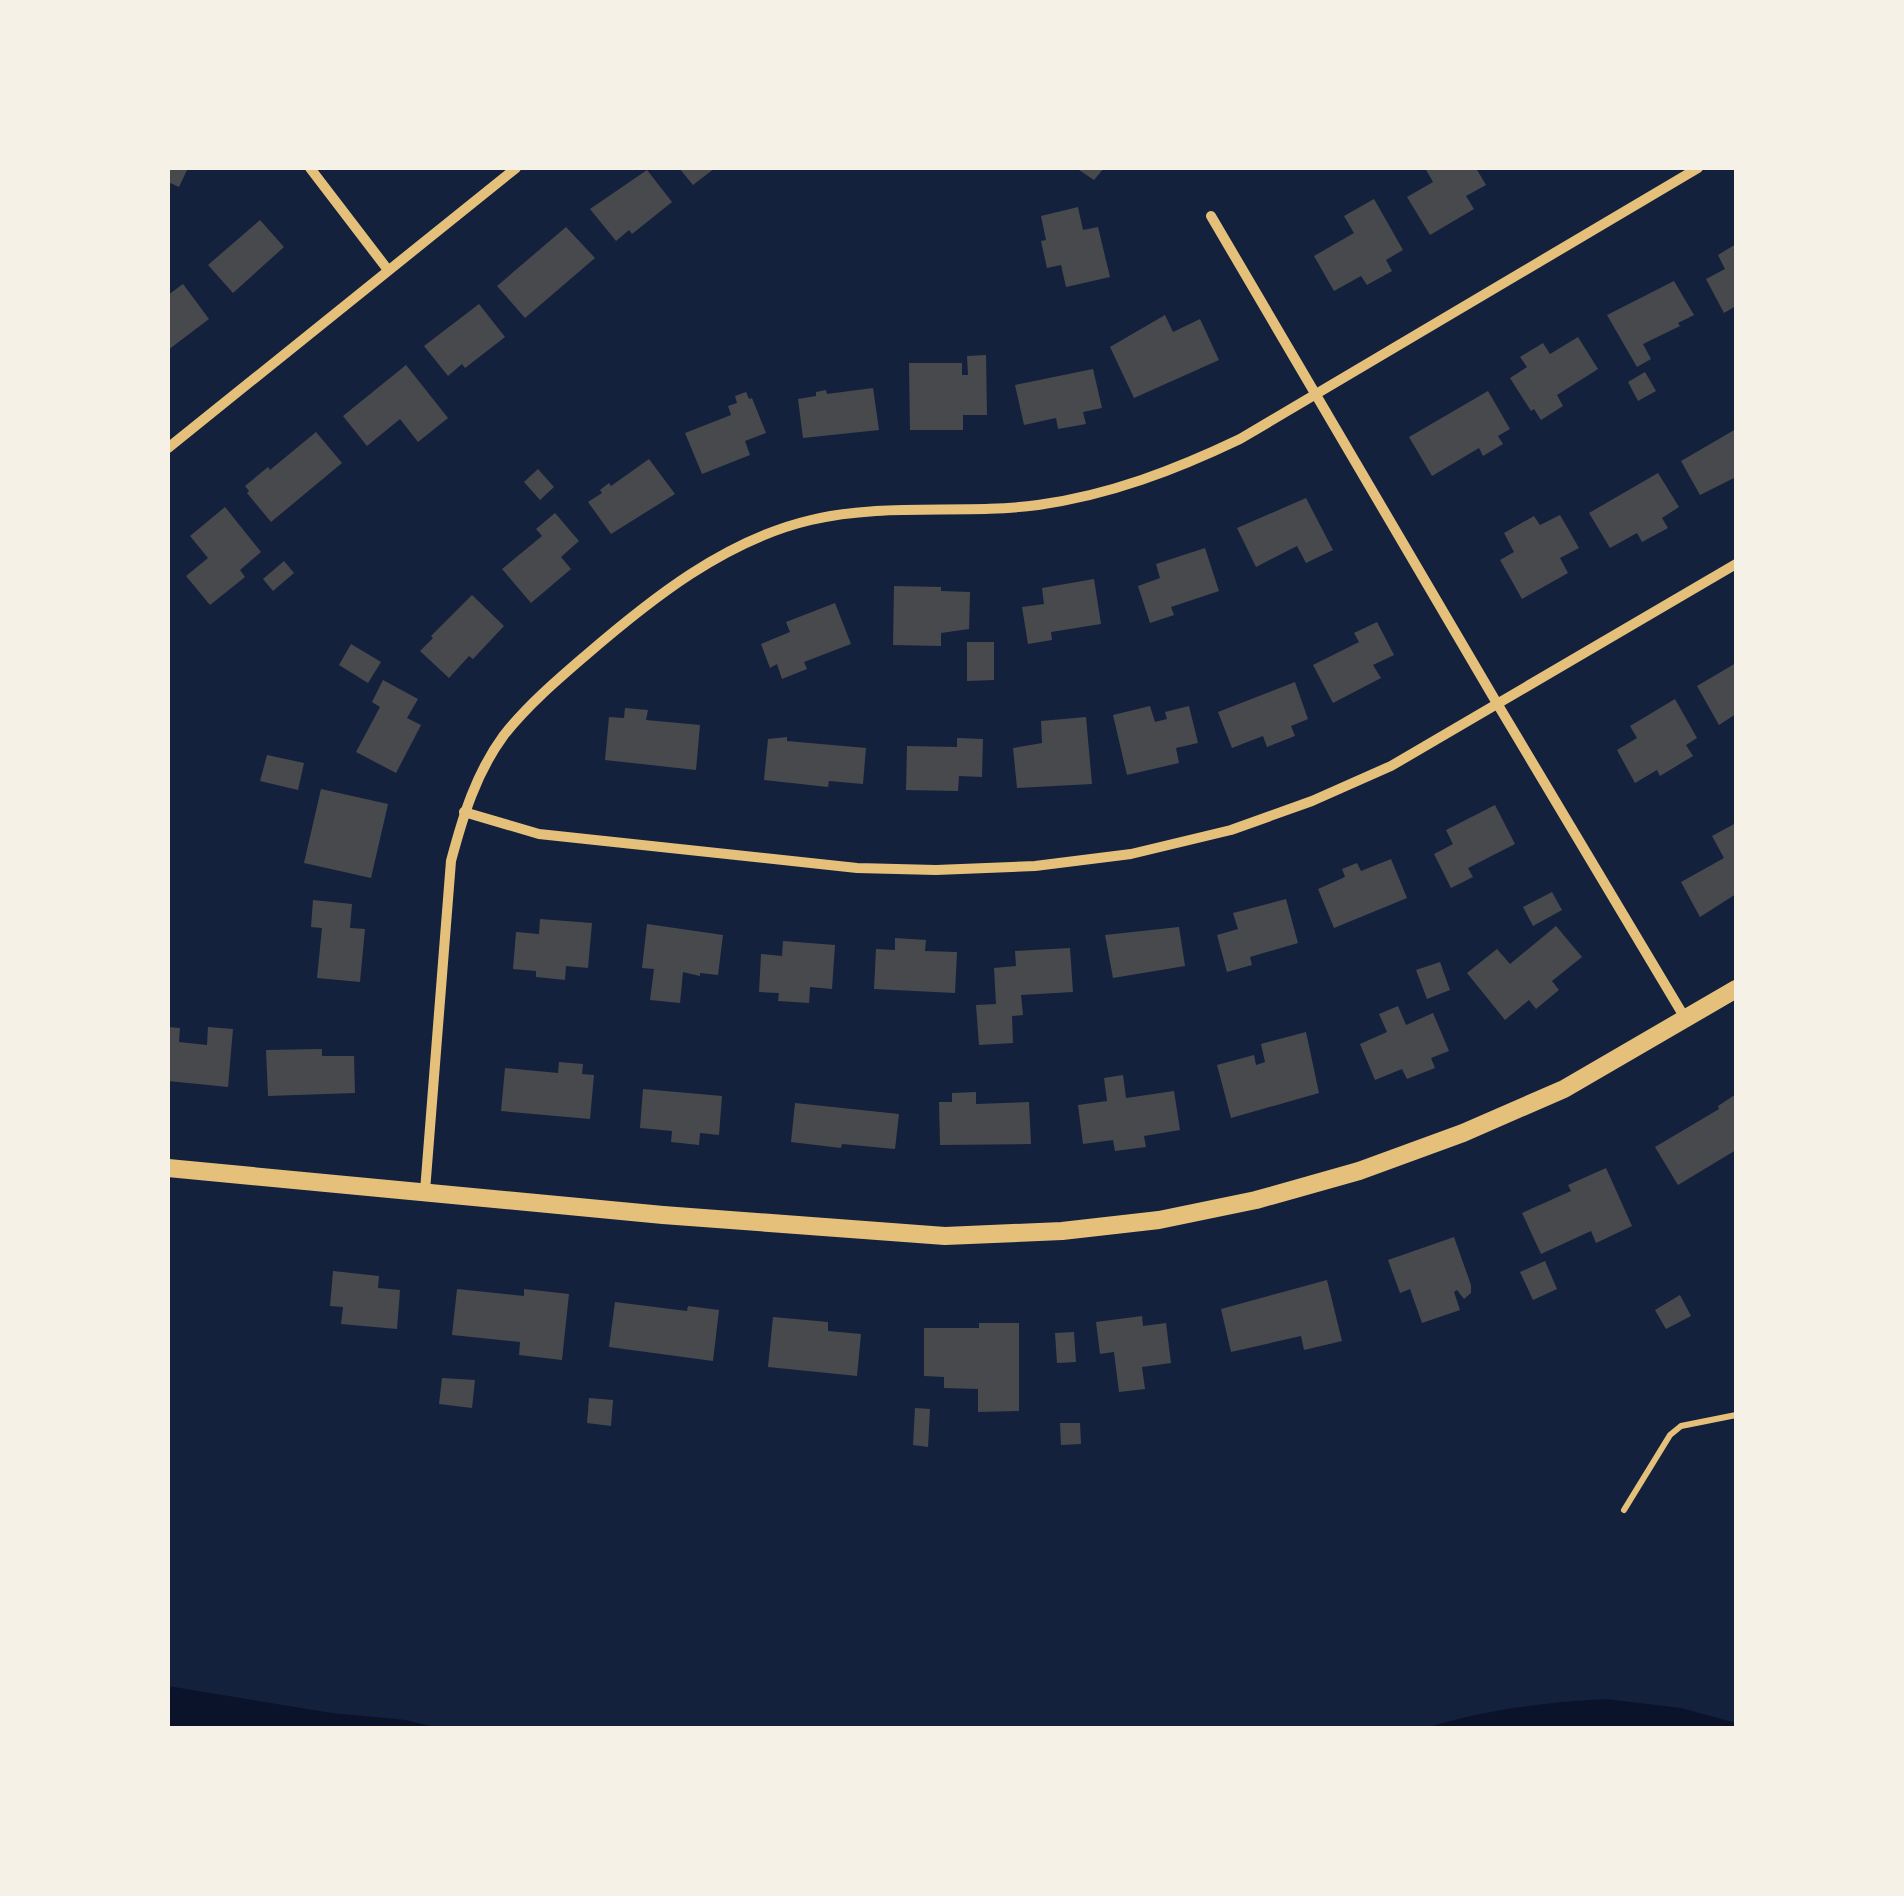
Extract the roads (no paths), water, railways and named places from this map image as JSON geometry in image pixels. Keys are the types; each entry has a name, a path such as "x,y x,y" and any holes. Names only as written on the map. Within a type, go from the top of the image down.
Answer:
{"street":[{"path":"310,168 388,270"},
{"path":"168,448 516,168"},
{"path":"426,1191 452,860 464,812 502,738 533,701 628,620 722,554 760,536 810,520 861,511 1038,505 1111,490 1183,466 1240,439 1698,168"},
{"path":"1211,216 1686,1018"},
{"path":"464,812 539,834 857,868 1035,866 1131,854 1232,830 1312,801 1390,766 1736,564"},
{"path":"168,1168 662,1215 945,1236 1062,1231 1159,1220 1256,1200 1342,1176 1463,1134 1564,1088 1736,989"}],"water":[{"path":"168,1686 332,1713 406,1720 437,1728 168,1728"},
{"path":"1606,1699 1681,1708 1736,1723 1736,1728 1425,1728 1514,1708"}]}
